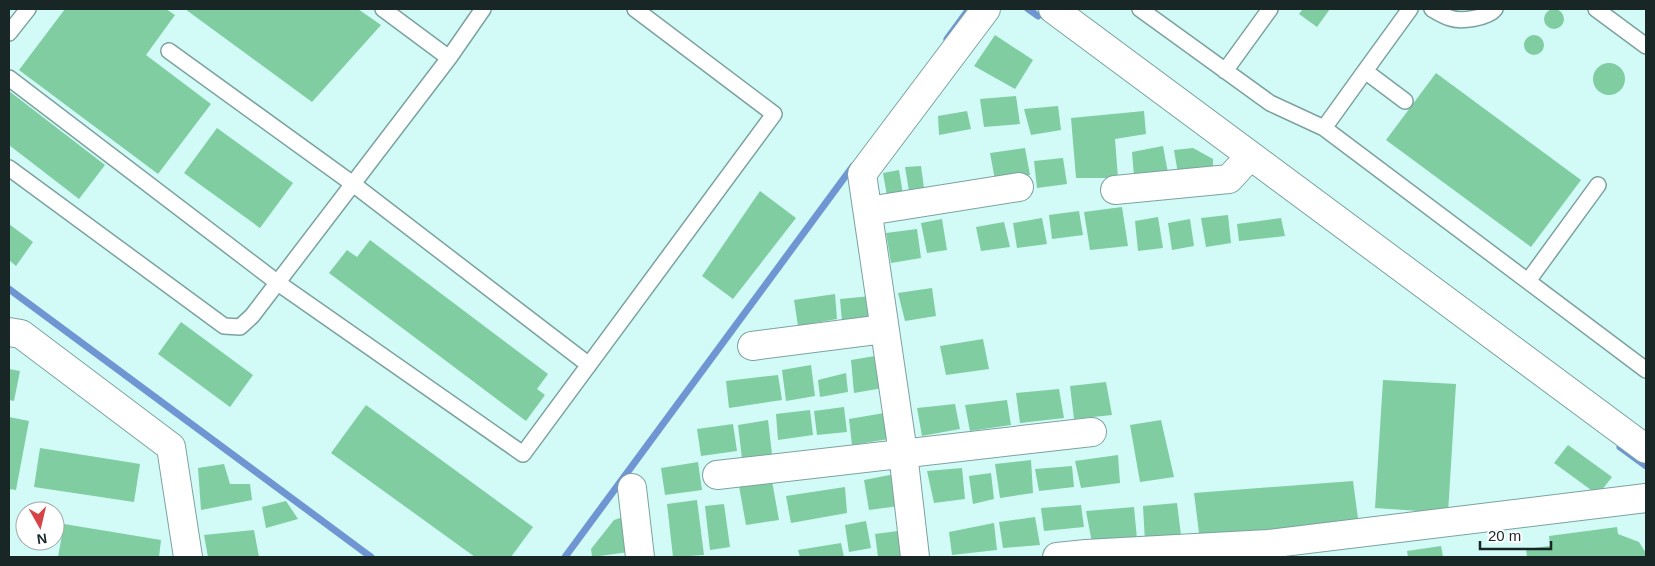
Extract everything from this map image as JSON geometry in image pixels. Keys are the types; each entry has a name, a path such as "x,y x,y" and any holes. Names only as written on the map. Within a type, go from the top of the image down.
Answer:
{"street":[{"path":"915,557 903,453 862,174 986,9"},
{"path":"1053,9 1241,166 1646,449"},
{"path":"1115,190 1241,166"},
{"path":"868,211 1019,187"},
{"path":"752,346 884,329"},
{"path":"9,332 21,334 170,447 188,557"},
{"path":"717,474 1092,432"},
{"path":"632,488 640,557"},
{"path":"1056,557 1086,554 1268,551 1646,498"}],"lane":[{"path":"9,33 28,9"},
{"path":"384,9 449,58"},
{"path":"9,168 224,326 240,327 252,316 278,283 449,58 483,9"},
{"path":"9,78 278,283 523,454 774,114 635,9"},
{"path":"1140,9 1270,103 1324,128 1646,370"},
{"path":"1225,71 1270,9"},
{"path":"1324,128 1410,9"},
{"path":"1432,9 1451,18 1471,19 1492,12 1495,9"},
{"path":"1596,9 1646,46"},
{"path":"169,50 353,184 589,365"},
{"path":"1365,71 1405,101"},
{"path":"1528,281 1598,185"}],"building":[{"path":"65,9 166,9 175,15 146,55 211,104 158,174 19,70"},
{"path":"185,9 358,9 381,25 312,102"},
{"path":"1303,9 1330,9 1317,27 1299,14"},
{"path":"1554,9 1561,12 1564,19 1561,26 1554,29 1547,26 1544,19 1547,12"},
{"path":"995,35 1033,60 1015,89 974,66"},
{"path":"1530,35 1538,35 1544,41 1544,49 1538,55 1530,55 1524,49 1524,41"},
{"path":"1609,63 1615,64 1620,68 1624,73 1624,85 1620,90 1615,94 1609,95 1603,94 1598,90 1594,85 1593,79 1594,73 1598,68 1603,64"},
{"path":"1436,73 1581,180 1531,247 1386,140"},
{"path":"9,91 105,165 79,199 9,145"},
{"path":"1016,96 1020,124 984,127 980,99"},
{"path":"1058,106 1061,130 1031,135 1024,109"},
{"path":"967,111 971,129 939,135 938,116"},
{"path":"1144,111 1146,134 1115,139 1118,178 1076,178 1071,118"},
{"path":"217,128 293,183 260,228 184,173"},
{"path":"1163,146 1168,173 1134,176 1132,152"},
{"path":"1025,148 1030,175 995,180 990,153"},
{"path":"1193,148 1213,159 1213,177 1179,180 1174,150"},
{"path":"1063,158 1067,184 1037,188 1034,161"},
{"path":"921,166 924,188 909,191 905,167"},
{"path":"899,170 903,194 887,196 883,173"},
{"path":"760,191 796,218 733,299 702,276"},
{"path":"1122,207 1128,246 1090,250 1084,212"},
{"path":"1079,211 1083,235 1052,239 1049,215"},
{"path":"1228,215 1231,243 1206,247 1201,218"},
{"path":"1158,217 1163,248 1138,251 1135,221"},
{"path":"1042,218 1047,244 1017,248 1013,223"},
{"path":"1281,218 1285,236 1239,241 1237,224"},
{"path":"942,219 947,250 927,253 921,223"},
{"path":"1190,219 1194,246 1172,250 1168,223"},
{"path":"1004,222 1010,247 981,251 976,227"},
{"path":"9,224 33,242 16,266 9,260"},
{"path":"917,229 921,258 891,263 886,233"},
{"path":"370,240 548,374 537,389 545,395 526,421 329,273 347,250 357,257"},
{"path":"932,288 936,316 905,321 898,293"},
{"path":"835,294 837,319 798,326 794,300"},
{"path":"871,296 873,317 842,321 840,299"},
{"path":"181,322 253,375 230,407 158,354"},
{"path":"983,339 989,369 946,375 940,346"},
{"path":"881,355 883,388 854,393 851,360"},
{"path":"811,365 815,396 786,401 782,370"},
{"path":"9,369 20,371 14,401 9,400"},
{"path":"846,373 848,392 820,397 818,380"},
{"path":"778,375 782,400 729,408 726,381"},
{"path":"1383,380 1456,384 1448,513 1375,508"},
{"path":"1106,382 1112,415 1074,419 1070,386"},
{"path":"1059,389 1064,418 1020,423 1016,393"},
{"path":"1007,400 1011,425 970,431 965,405"},
{"path":"955,404 960,429 922,436 917,408"},
{"path":"366,405 533,527 511,557 475,557 331,453"},
{"path":"844,407 847,432 817,435 814,411"},
{"path":"810,410 813,435 778,440 776,414"},
{"path":"890,412 895,438 852,445 849,419"},
{"path":"9,417 29,421 16,490 9,489"},
{"path":"768,420 772,454 742,459 738,425"},
{"path":"1161,420 1174,477 1140,482 1130,425"},
{"path":"733,424 737,451 701,456 697,429"},
{"path":"1568,445 1612,477 1598,495 1554,463"},
{"path":"40,448 140,464 134,502 34,487"},
{"path":"1118,455 1120,483 1081,488 1075,461"},
{"path":"1031,460 1033,493 1000,498 995,464"},
{"path":"698,462 702,490 665,495 661,468"},
{"path":"224,464 230,484 250,484 252,500 201,510 198,468"},
{"path":"1072,466 1074,487 1039,491 1035,469"},
{"path":"962,468 965,499 934,503 927,471"},
{"path":"991,473 994,499 973,504 969,476"},
{"path":"895,474 899,506 869,510 864,480"},
{"path":"772,481 779,520 746,525 739,486"},
{"path":"1353,481 1359,526 1200,541 1194,493"},
{"path":"845,487 847,513 791,523 786,496"},
{"path":"697,500 704,555 673,557 667,504"},
{"path":"286,501 298,519 266,528 262,507"},
{"path":"1177,503 1181,535 1145,542 1143,506"},
{"path":"724,504 730,547 710,550 705,506"},
{"path":"1081,505 1084,527 1044,531 1041,508"},
{"path":"1134,507 1137,539 1092,543 1086,511"},
{"path":"623,517 629,552 592,557 591,549 614,520"},
{"path":"1035,517 1040,545 1003,548 999,522"},
{"path":"866,521 871,548 849,552 845,525"},
{"path":"994,523 997,550 952,555 949,532"},
{"path":"65,524 161,540 159,557 58,557 59,551 65,551"},
{"path":"1617,527 1618,534 1639,542 1646,553 1646,557 1527,557 1526,549 1550,546 1549,536"},
{"path":"254,530 259,557 208,557 204,535"},
{"path":"906,530 909,557 878,557 875,534"},
{"path":"841,543 844,557 800,557 798,550"},
{"path":"1441,546 1443,557 1408,557 1407,551"}],"waterway":[{"path":"947,39 969,9"},
{"path":"1028,9 1038,16"},
{"path":"565,557 853,166"},
{"path":"9,289 371,557"},
{"path":"1620,447 1646,466"}]}
